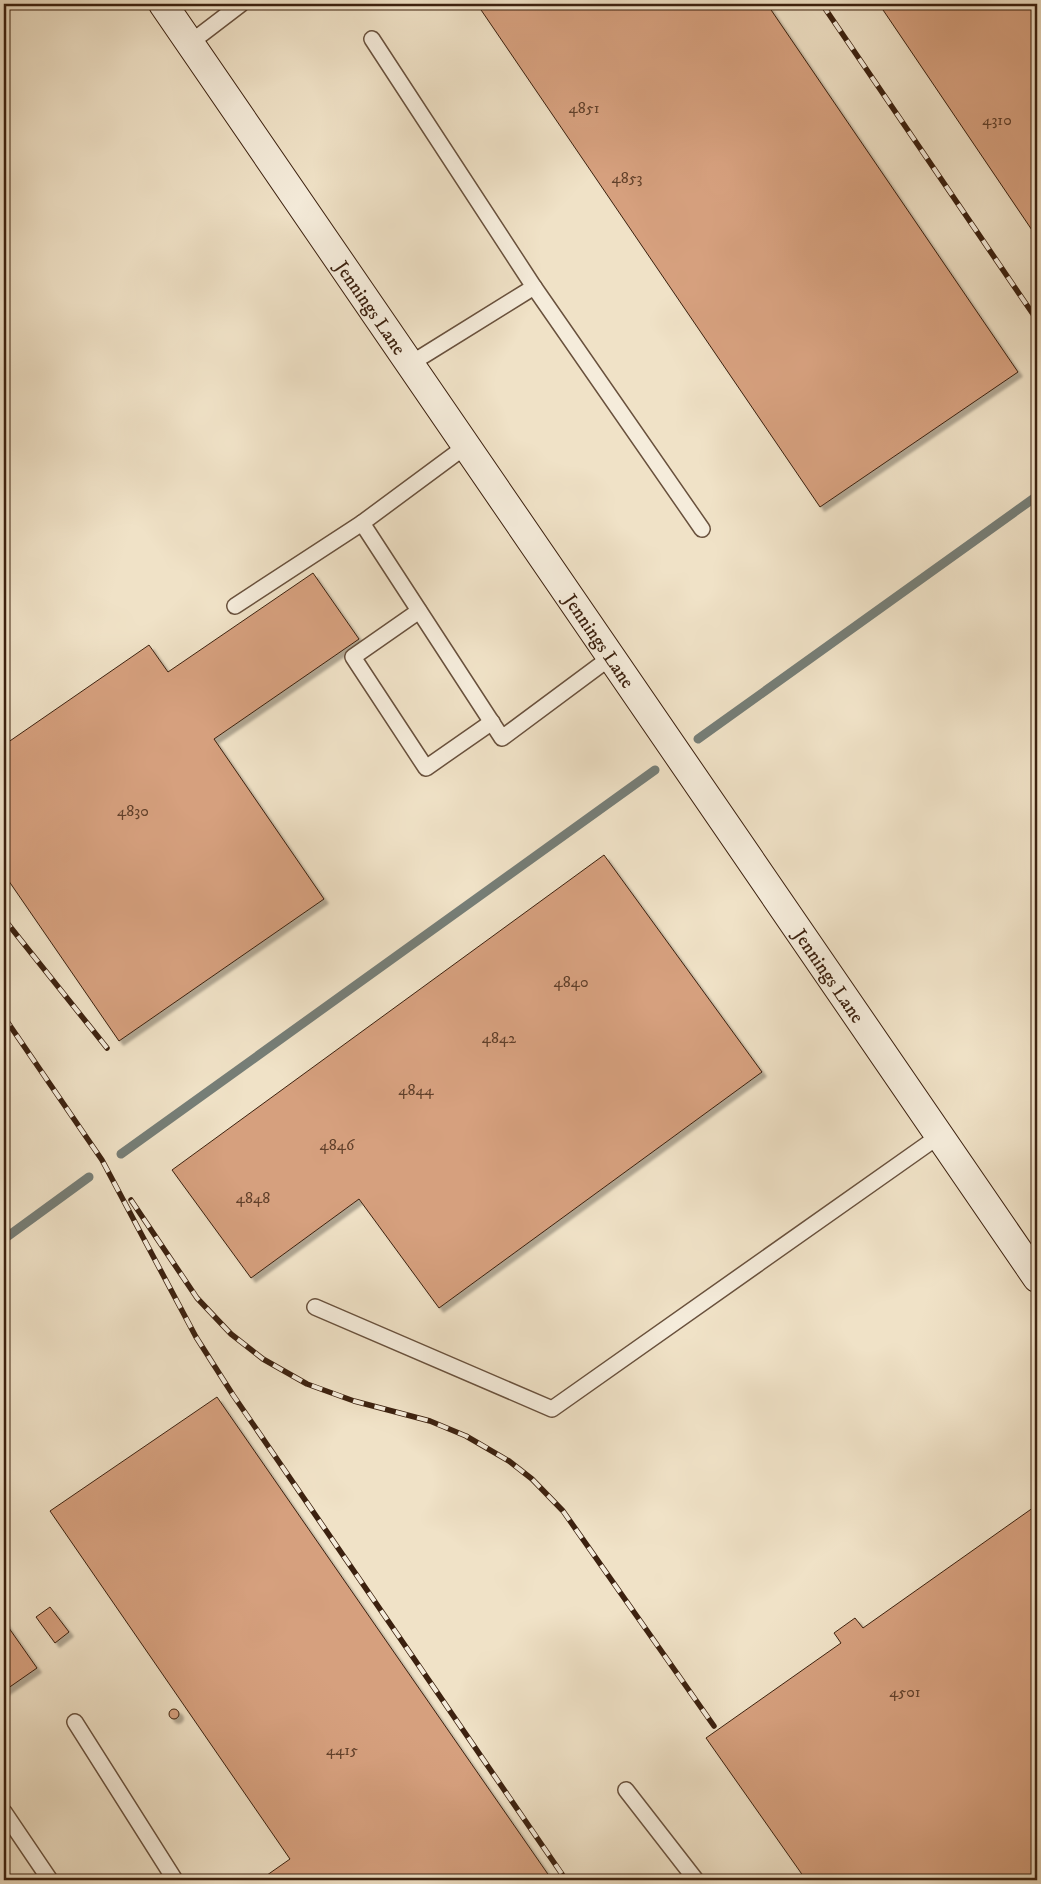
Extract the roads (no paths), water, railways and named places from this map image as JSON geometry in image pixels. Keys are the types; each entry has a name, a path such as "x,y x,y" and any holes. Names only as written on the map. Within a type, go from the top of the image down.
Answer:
{"street":[{"name":"Jennings Lane","path":"164,4 1037,1278"}],"lane":[{"path":"190,42 241,4"},
{"path":"372,39 534,287 702,529"},
{"path":"410,364 534,287"},
{"path":"235,606 362,523 466,446"},
{"path":"362,523 502,738 611,657"},
{"path":"419,611 353,657 426,768 492,722"},
{"path":"315,1307 552,1408 939,1136"},
{"path":"75,1722 176,1880"},
{"path":"626,1790 696,1880"},
{"path":"4,1812 50,1880"}],"waterway":[{"path":"698,739 1037,496"},
{"path":"121,1154 655,770"},
{"path":"4,1239 89,1177"}],"railway":[{"path":"822,4 1037,320"},
{"path":"4,919 107,1048"},
{"path":"4,1017 102,1160 196,1337 233,1395 566,1880"},
{"path":"131,1200 197,1298 231,1334 263,1359 307,1384 354,1401 430,1421 466,1436 509,1461 532,1479 563,1511 714,1726"}]}
